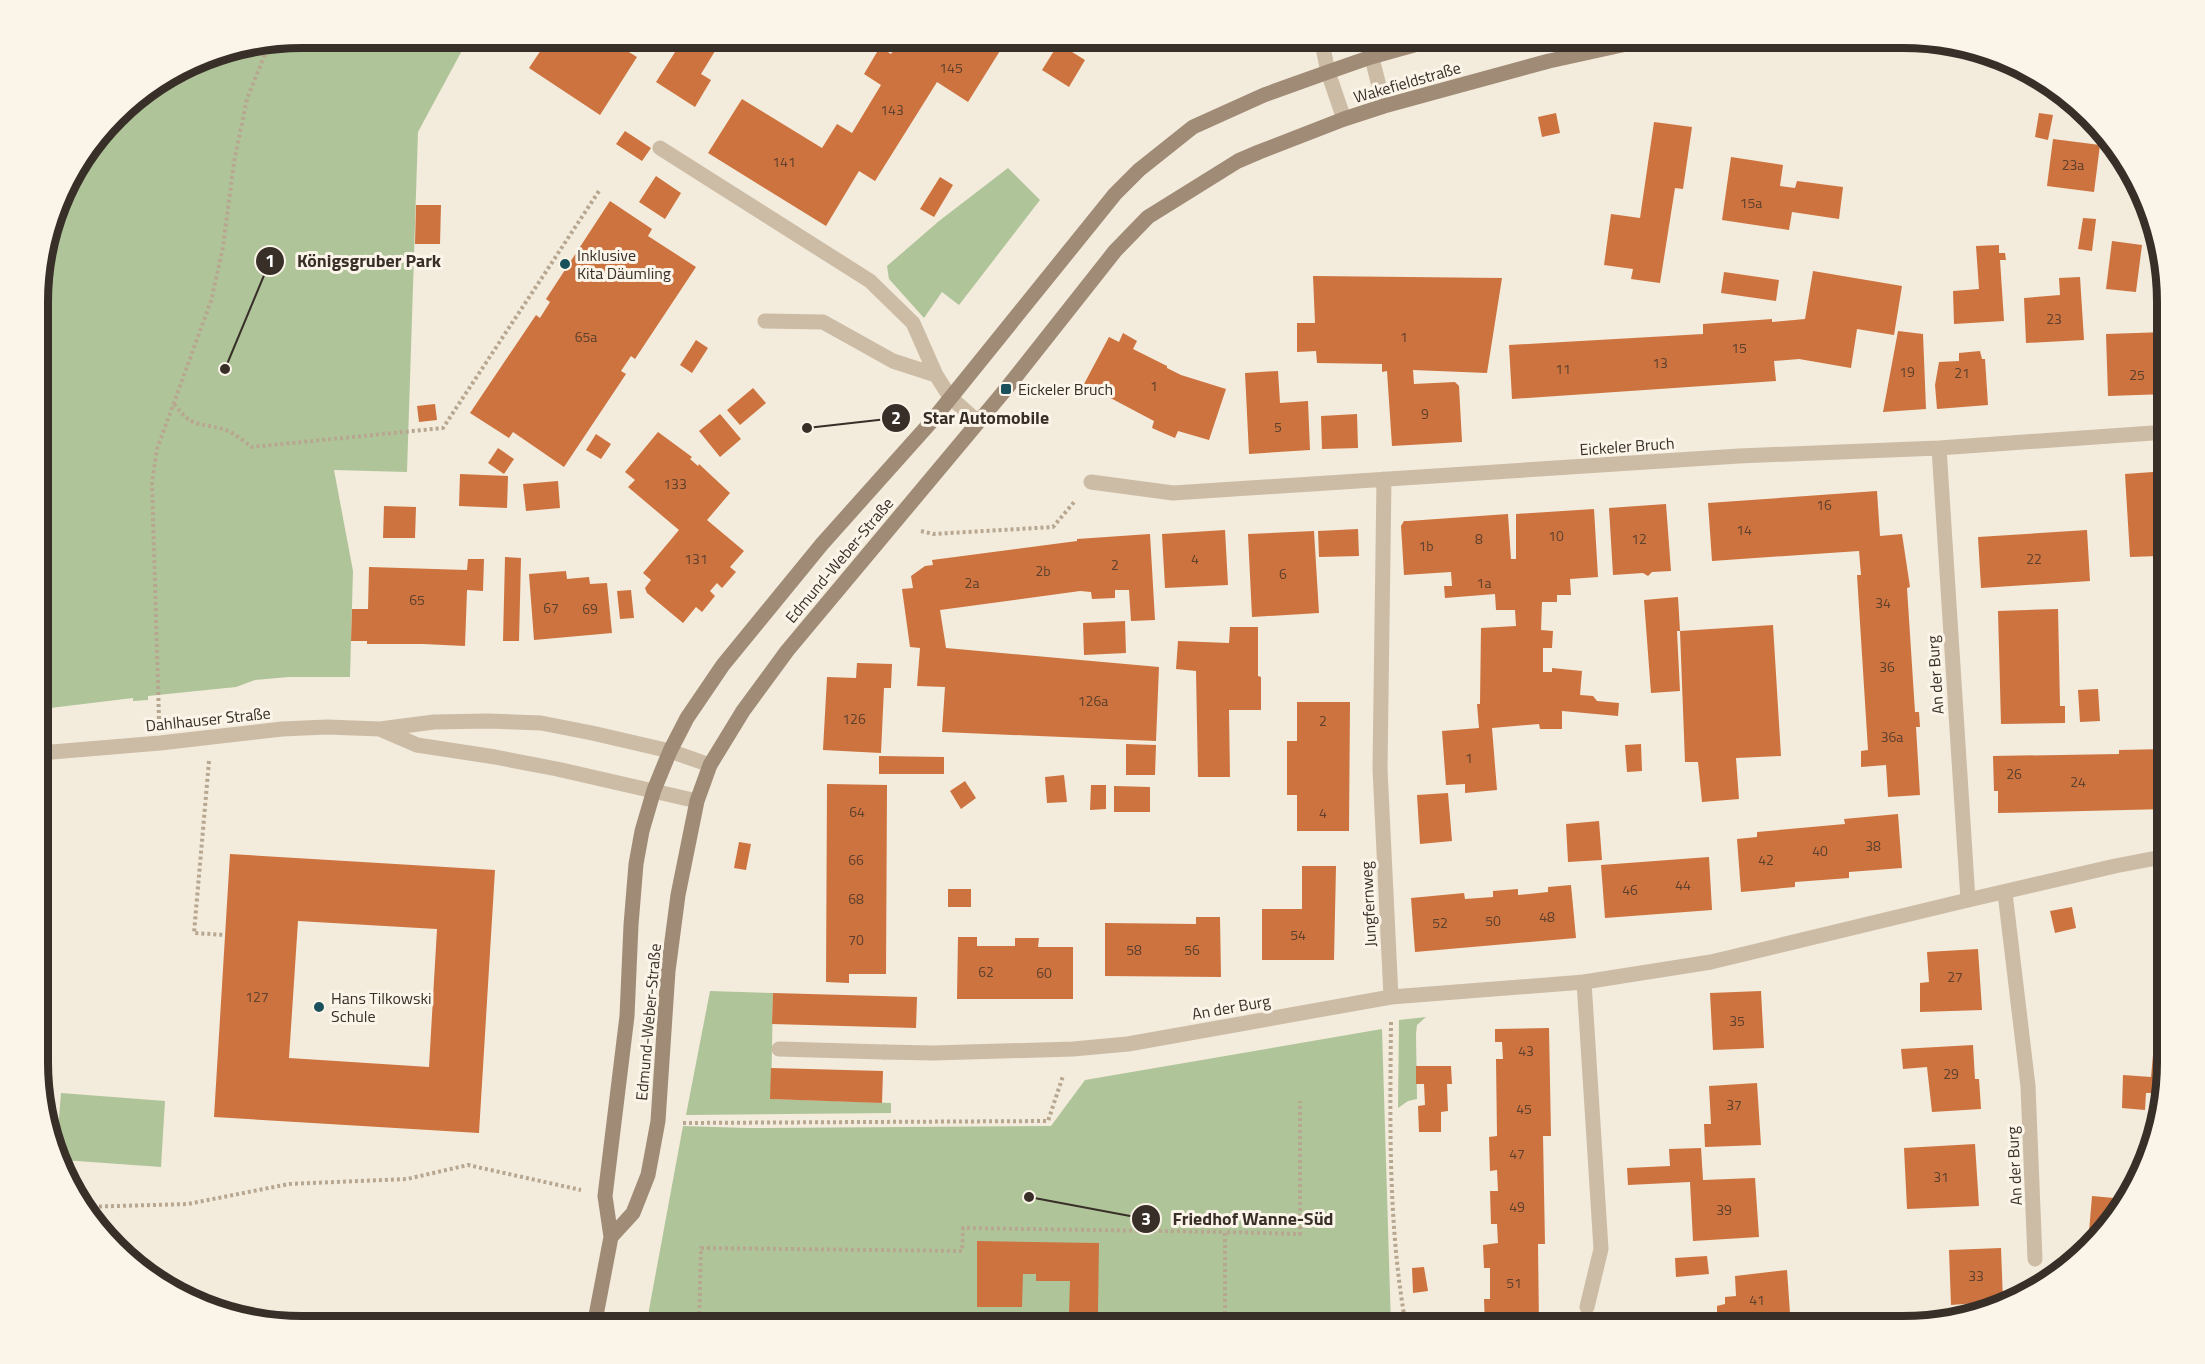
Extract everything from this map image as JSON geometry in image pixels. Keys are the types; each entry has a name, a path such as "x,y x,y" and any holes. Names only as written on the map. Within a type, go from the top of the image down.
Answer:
{"main road":[{"name":"Wakefieldstraße","path":"1371,57 1403,48"},
{"name":"Wakefieldstraße","path":"1344,119 1549,61 1608,48"},
{"name":"Edmund-Weber-Straße","path":"596,1316 611,1237 605,1196 627,1016 628,965 636,864 642,831 654,790 687,718 723,665 822,544 931,422 1115,194 1139,170 1193,127 1264,95 1371,57"},
{"name":"Edmund-Weber-Straße","path":"611,1237 633,1213 648,1175 658,1121 668,971 675,917 697,801 710,765 742,711 787,651 978,422 1115,251 1148,217 1238,161 1344,119"}],"street":[{"path":"1323,48 1328,72 1344,119"},
{"path":"1369,48 1384,106"},
{"path":"660,148 870,281 913,323 936,375 950,397 978,422"},
{"path":"765,321 823,322 893,361 936,375"},
{"name":"Eickeler Bruch","path":"1091,482 1173,493 1739,456 1939,448 2157,433"},
{"name":"An der Burg","path":"1939,448 1968,900"},
{"name":"Jungfernweg","path":"1384,479 1380,768 1391,997"},
{"name":"Dahlhauser Straße","path":"48,752 160,743 282,729 337,727 380,729 434,722 487,721 541,723 592,733 670,752 710,765"},
{"name":"Dahlhauser Straße","path":"380,729 417,745 495,757 697,801"},
{"name":"An der Burg","path":"779,1049 933,1053 1073,1049 1128,1044 1391,997 1584,982 1711,962 1968,900 2157,858"},
{"name":"An der Burg","path":"2005,892 2028,1086 2035,1259"},
{"path":"1584,982 1601,1249 1587,1307"}],"path":[{"path":"160,743 152,482 157,449 211,301 223,247 234,162 247,99 266,50"},
{"path":"173,403 183,416 195,424 225,430 252,447 443,428 599,191"},
{"path":"891,525 933,534 1053,527 1091,482"},
{"path":"211,737 194,933 225,935"},
{"path":"1391,997 1390,1155 1398,1279 1404,1316"},
{"path":"682,1123 1048,1121 1073,1049"},
{"path":"699,1316 701,1248 962,1251 963,1228 1300,1234 1300,1101"},
{"path":"93,1207 188,1204 289,1184 407,1179 468,1165 605,1196"},
{"path":"1225,1232 1225,1316"}],"green space":[{"path":"302,48 463,48 418,132 407,472 334,470 353,571 350,677 289,677 255,680 236,687 148,696 148,700 133,701 133,698 48,708 48,302 53,252 61,220 74,189 100,147 134,111 175,82 220,61 268,50"},
{"path":"1008,168 1040,200 959,305 942,292 924,318 889,279 887,266 939,221"},
{"path":"710,991 773,993 771,1099 891,1103 891,1113 686,1115"},
{"path":"1426,1017 1417,1025 1416,1034 1417,1099 1408,1101 1398,1108 1399,1020"},
{"path":"1382,1029 1391,1316 648,1316 683,1126 747,1128 1051,1126 1085,1080"},
{"path":"61,1093 165,1101 161,1167 68,1160 58,1131"}],"building":[{"path":"542,48 622,48 637,57 600,115 529,68"},
{"path":"678,48 717,48 701,74 711,80 695,107 656,82"},
{"path":"879,48 891,54 895,48 1002,48 968,102 937,82 875,181 859,171 826,226 708,153 742,99 822,148 837,124 852,133 881,85 864,74"},
{"path":"1056,48 1075,48 1072,52 1085,60 1069,87 1042,70"},
{"path":"1556,113 1560,133 1542,137 1538,117"},
{"path":"2039,113 2053,115 2048,140 2035,137"},
{"path":"1654,122 1692,127 1683,189 1675,188 1660,283 1631,279 1633,269 1604,265 1611,214 1640,218"},
{"path":"625,131 651,148 642,161 616,144"},
{"path":"2053,139 2100,145 2094,192 2047,186"},
{"path":"1731,157 1783,165 1780,186 1795,188 1797,181 1843,187 1839,219 1792,212 1789,230 1722,220"},
{"path":"656,176 681,193 665,219 639,202"},
{"path":"940,177 953,185 934,217 920,209"},
{"path":"610,201 652,229 648,236 696,267 635,359 631,356 621,371 626,374 564,467 513,432 509,438 470,413 536,315 540,318 550,302 546,299"},
{"path":"416,205 441,205 440,244 415,244"},
{"path":"2083,218 2096,219 2092,251 2078,249"},
{"path":"2112,241 2142,245 2136,292 2106,289"},
{"path":"1999,245 1999,253 2005,253 2006,260 2000,260 2004,321 1954,324 1953,291 1979,289 1976,246"},
{"path":"1813,271 1902,286 1894,335 1857,329 1851,368 1799,359 1774,361 1776,381 1512,399 1509,345 1703,334 1703,324 1805,319"},
{"path":"1724,272 1779,280 1776,301 1721,293"},
{"path":"1313,276 1502,278 1487,373 1413,370 1414,384 1455,382 1459,386 1462,442 1392,446 1387,371 1382,372 1382,364 1317,363 1316,351 1297,352 1297,323 1315,323"},
{"path":"2080,277 2084,340 2026,343 2024,298 2060,295 2059,278"},
{"path":"1898,331 1923,334 1926,409 1883,412"},
{"path":"2157,332 2157,394 2108,396 2106,334"},
{"path":"1123,333 1137,341 1133,349 1167,368 1181,375 1226,389 1209,440 1178,431 1175,438 1152,428 1154,421 1084,384 1109,337 1119,342"},
{"path":"696,340 708,348 692,373 680,365"},
{"path":"1980,351 1982,359 1985,359 1988,405 1937,409 1935,385 1939,362 1959,361 1959,353"},
{"path":"1278,371 1280,403 1308,401 1310,450 1249,454 1245,373"},
{"path":"753,388 766,403 740,425 727,410"},
{"path":"435,404 437,420 419,422 417,406"},
{"path":"720,414 741,439 720,457 699,431"},
{"path":"1357,414 1358,448 1322,449 1321,416"},
{"path":"658,432 692,457 690,459 698,466 699,464 730,493 707,520 744,551 730,567 736,572 722,588 717,583 710,591 715,596 702,612 696,607 683,623 647,593 645,588 651,580 643,573 679,530 628,487 635,480 625,472"},
{"path":"596,434 611,444 601,459 586,450"},
{"path":"498,448 514,459 504,474 488,463"},
{"path":"2157,472 2157,556 2130,557 2125,474"},
{"path":"460,474 508,476 507,508 459,506"},
{"path":"558,481 560,508 526,511 523,484"},
{"path":"1877,491 1880,536 1902,534 1910,587 1907,588 1915,712 1919,712 1920,727 1916,727 1920,795 1888,797 1886,765 1861,767 1861,751 1868,750 1857,575 1861,575 1859,551 1712,561 1708,503"},
{"path":"1666,504 1671,571 1652,572 1648,576 1643,573 1613,575 1609,508"},
{"path":"384,506 416,507 415,538 383,538"},
{"path":"1594,509 1598,577 1570,579 1571,595 1557,595 1557,602 1542,602 1541,630 1553,631 1552,648 1543,648 1543,672 1552,672 1552,668 1582,671 1580,695 1593,696 1597,701 1619,703 1618,716 1562,711 1562,729 1540,729 1539,724 1492,728 1497,790 1465,793 1465,784 1446,785 1442,731 1479,728 1477,704 1480,704 1481,628 1516,626 1515,610 1496,610 1495,594 1445,598 1444,586 1452,586 1451,572 1404,575 1401,526 1404,521 1508,514 1511,559 1516,559 1516,514"},
{"path":"1358,529 1359,556 1319,557 1318,531"},
{"path":"1225,530 1228,585 1165,588 1162,534"},
{"path":"2087,530 2090,581 1981,588 1978,537"},
{"path":"1314,531 1319,613 1252,617 1248,534"},
{"path":"1150,534 1155,620 1131,621 1129,590 1115,590 1115,598 1092,599 1091,592 1080,591 940,610 946,648 1159,667 1156,741 942,732 945,687 917,686 920,648 910,647 902,589 913,588 911,576 925,566 933,565 932,560 1077,541 1077,539"},
{"path":"505,557 521,558 519,641 503,641"},
{"path":"468,559 484,559 483,591 467,590 465,646 367,644 367,641 351,641 352,609 368,609 369,567 467,570"},
{"path":"566,571 567,579 589,577 590,584 607,583 612,633 534,640 529,574"},
{"path":"631,590 634,618 620,619 617,591"},
{"path":"1678,597 1680,691 1651,693 1644,600"},
{"path":"2058,609 2060,706 2065,706 2065,723 2001,724 1998,611"},
{"path":"1125,621 1126,653 1084,655 1083,623"},
{"path":"1773,625 1781,756 1736,758 1739,799 1702,802 1698,762 1685,762 1680,631"},
{"path":"1230,627 1258,627 1261,710 1229,710 1230,777 1198,777 1196,671 1176,669 1178,641 1229,643"},
{"path":"857,663 892,664 891,688 884,688 881,753 823,750 827,677 856,678"},
{"path":"2098,689 2100,721 2080,722 2078,690"},
{"path":"1297,702 1350,702 1349,831 1297,831 1297,795 1287,795 1287,741 1297,741"},
{"path":"1126,744 1156,745 1155,775 1126,775"},
{"path":"1641,744 1642,771 1627,772 1625,745"},
{"path":"2157,749 2157,809 1998,813 1998,791 1994,791 1993,756 2119,754 2119,750"},
{"path":"879,756 944,757 944,774 879,774"},
{"path":"1064,775 1067,802 1047,803 1045,777"},
{"path":"965,781 976,798 961,809 950,791"},
{"path":"827,784 887,785 886,974 849,974 849,983 826,982"},
{"path":"1091,785 1106,785 1106,809 1090,810"},
{"path":"1114,786 1150,787 1150,812 1114,812"},
{"path":"1448,793 1452,841 1420,844 1417,795"},
{"path":"1898,814 1902,868 1849,872 1849,878 1795,882 1795,887 1741,892 1737,839 1757,837 1757,832 1845,824 1844,819"},
{"path":"1599,821 1602,860 1568,862 1566,824"},
{"path":"739,842 751,844 746,870 734,868"},
{"path":"230,854 495,870 479,1133 214,1117","holes":["298,921 437,929 429,1067 289,1058"]},
{"path":"1709,857 1712,910 1605,918 1601,865"},
{"path":"1302,866 1336,866 1334,960 1262,960 1262,909 1302,909"},
{"path":"1571,885 1576,938 1415,952 1411,898 1464,893 1465,899 1493,897 1493,891 1518,889 1518,895 1548,892 1548,887"},
{"path":"948,889 971,889 971,907 948,907"},
{"path":"2072,907 2076,928 2055,933 2050,911"},
{"path":"1196,917 1220,917 1221,977 1105,976 1105,923 1196,924"},
{"path":"958,937 977,937 977,946 1015,946 1015,938 1039,938 1038,947 1073,947 1073,999 957,999"},
{"path":"1978,949 1982,1010 1920,1012 1920,983 1929,982 1927,952"},
{"path":"1761,991 1764,1048 1713,1050 1710,993"},
{"path":"773,993 917,997 916,1028 772,1024"},
{"path":"2157,1021 2155,1093 2146,1093 2145,1110 2122,1108 2123,1075 2151,1077"},
{"path":"1549,1028 1551,1136 1543,1136 1545,1244 1538,1244 1539,1316 1485,1316 1484,1299 1490,1299 1490,1268 1484,1268 1483,1245 1498,1243 1497,1224 1491,1224 1490,1191 1498,1191 1497,1170 1490,1171 1489,1137 1497,1136 1496,1059 1503,1059 1502,1042 1495,1042 1495,1029"},
{"path":"1973,1045 1975,1079 1979,1079 1981,1109 1932,1112 1927,1067 1903,1069 1901,1049"},
{"path":"1416,1066 1451,1066 1452,1084 1447,1084 1448,1111 1441,1112 1441,1132 1419,1132 1418,1106 1425,1105 1424,1084 1416,1084"},
{"path":"771,1068 883,1071 882,1103 770,1099"},
{"path":"1757,1083 1761,1145 1705,1147 1704,1124 1711,1124 1709,1086"},
{"path":"2146,1124 2149,1124 2148,1128 2144,1142"},
{"path":"1975,1144 1979,1206 1907,1209 1904,1148"},
{"path":"1701,1148 1703,1180 1755,1178 1759,1237 1693,1241 1690,1182 1628,1185 1627,1168 1670,1166 1669,1149"},
{"path":"2092,1196 2117,1198 2105,1217 2092,1232 2089,1232"},
{"path":"977,1241 1099,1243 1098,1313 1069,1313 1070,1281 1036,1281 1036,1274 1023,1274 1022,1307 977,1307"},
{"path":"2001,1248 2003,1296 1987,1302 1951,1305 1949,1250"},
{"path":"1707,1256 1709,1274 1676,1277 1675,1258"},
{"path":"1424,1267 1428,1291 1413,1293 1412,1268"},
{"path":"1787,1270 1790,1313 1799,1312 1799,1316 1717,1316 1717,1306 1725,1304 1725,1297 1736,1296 1735,1276"}],"place":[{"name":"Inklusive Kita Däumling","path":"565,264"},
{"name":"Königsgruber Park","path":"225,369"},
{"name":"Eickeler Bruch","path":"1006,389"},
{"name":"Star Automobile","path":"807,428"},
{"name":"Hans Tilkowski Schule","path":"319,1007"},
{"name":"Friedhof Wanne-Süd","path":"1029,1197"}]}
